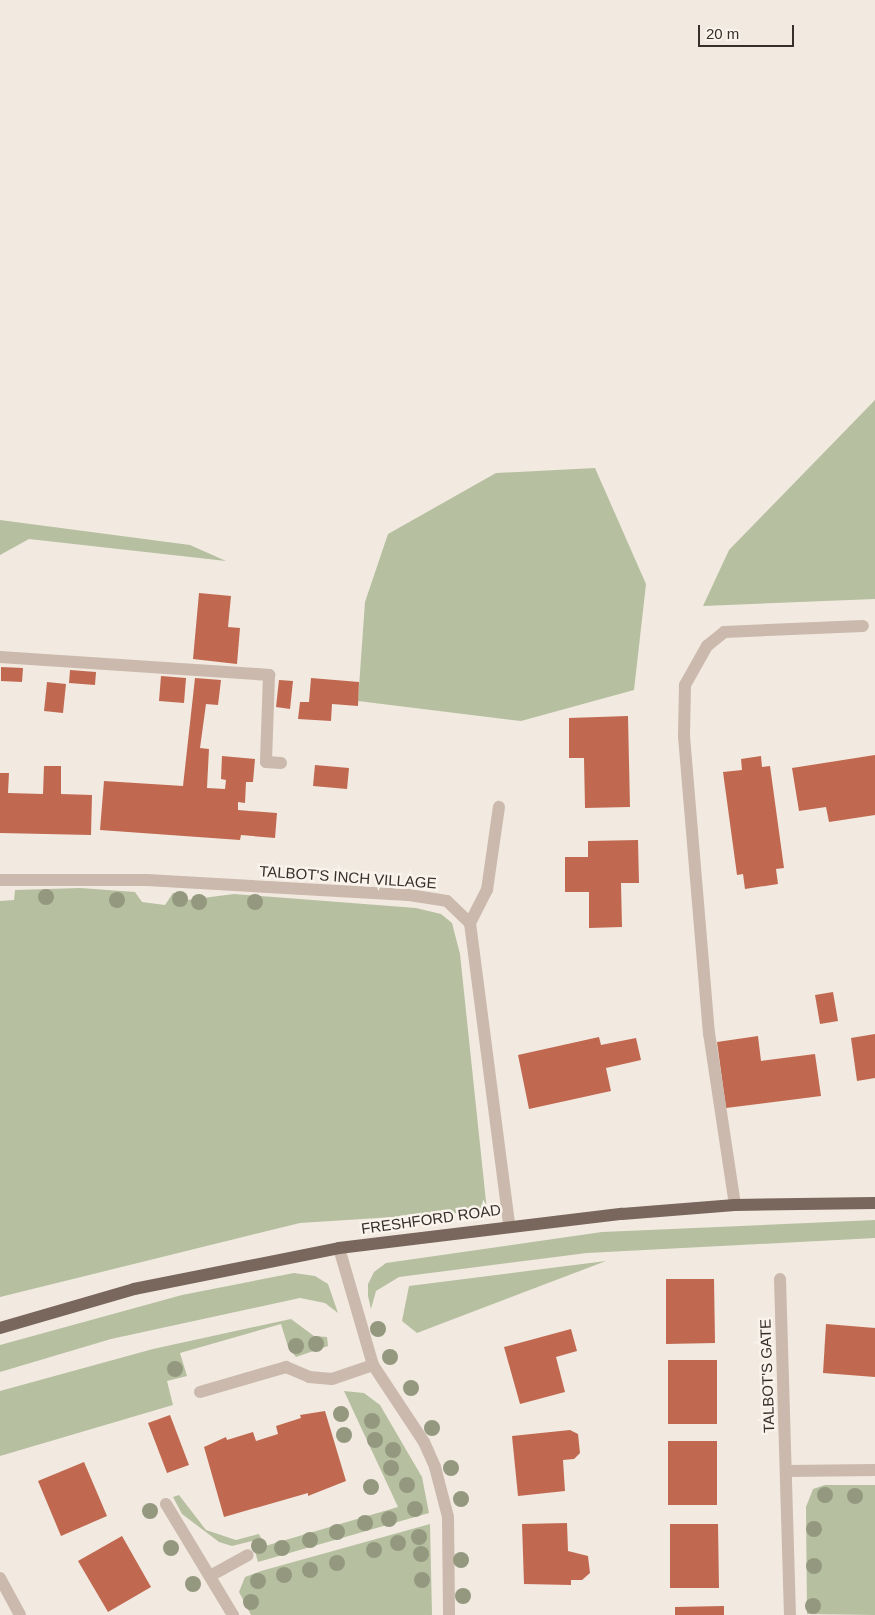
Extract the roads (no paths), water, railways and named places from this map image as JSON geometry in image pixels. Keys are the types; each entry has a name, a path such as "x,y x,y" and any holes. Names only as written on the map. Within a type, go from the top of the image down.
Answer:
{"main road":[{"name":"FRESHFORD ROAD","path":"0,1328 134,1289 339,1248 509,1225 735,1205 875,1203"}],"street":[{"path":"735,1205 709,1034 684,736 685,685 707,646 724,632 864,626"},
{"path":"0,657 269,675 266,762 281,763"},
{"path":"499,808 487,890 470,922 509,1225"},
{"name":"TALBOT'S INCH VILLAGE","path":"0,880 147,880 409,895 447,901 470,922"},
{"path":"339,1248 373,1365 424,1442 435,1467 448,1517 449,1615"},
{"name":"TALBOT'S GATE","path":"780,1279 790,1615"},
{"path":"200,1392 286,1367 304,1375 332,1379 373,1365"},
{"path":"787,1471 875,1470"},
{"path":"166,1504 233,1615"},
{"path":"210,1576 248,1555"},
{"path":"0,1578 20,1615"}]}
